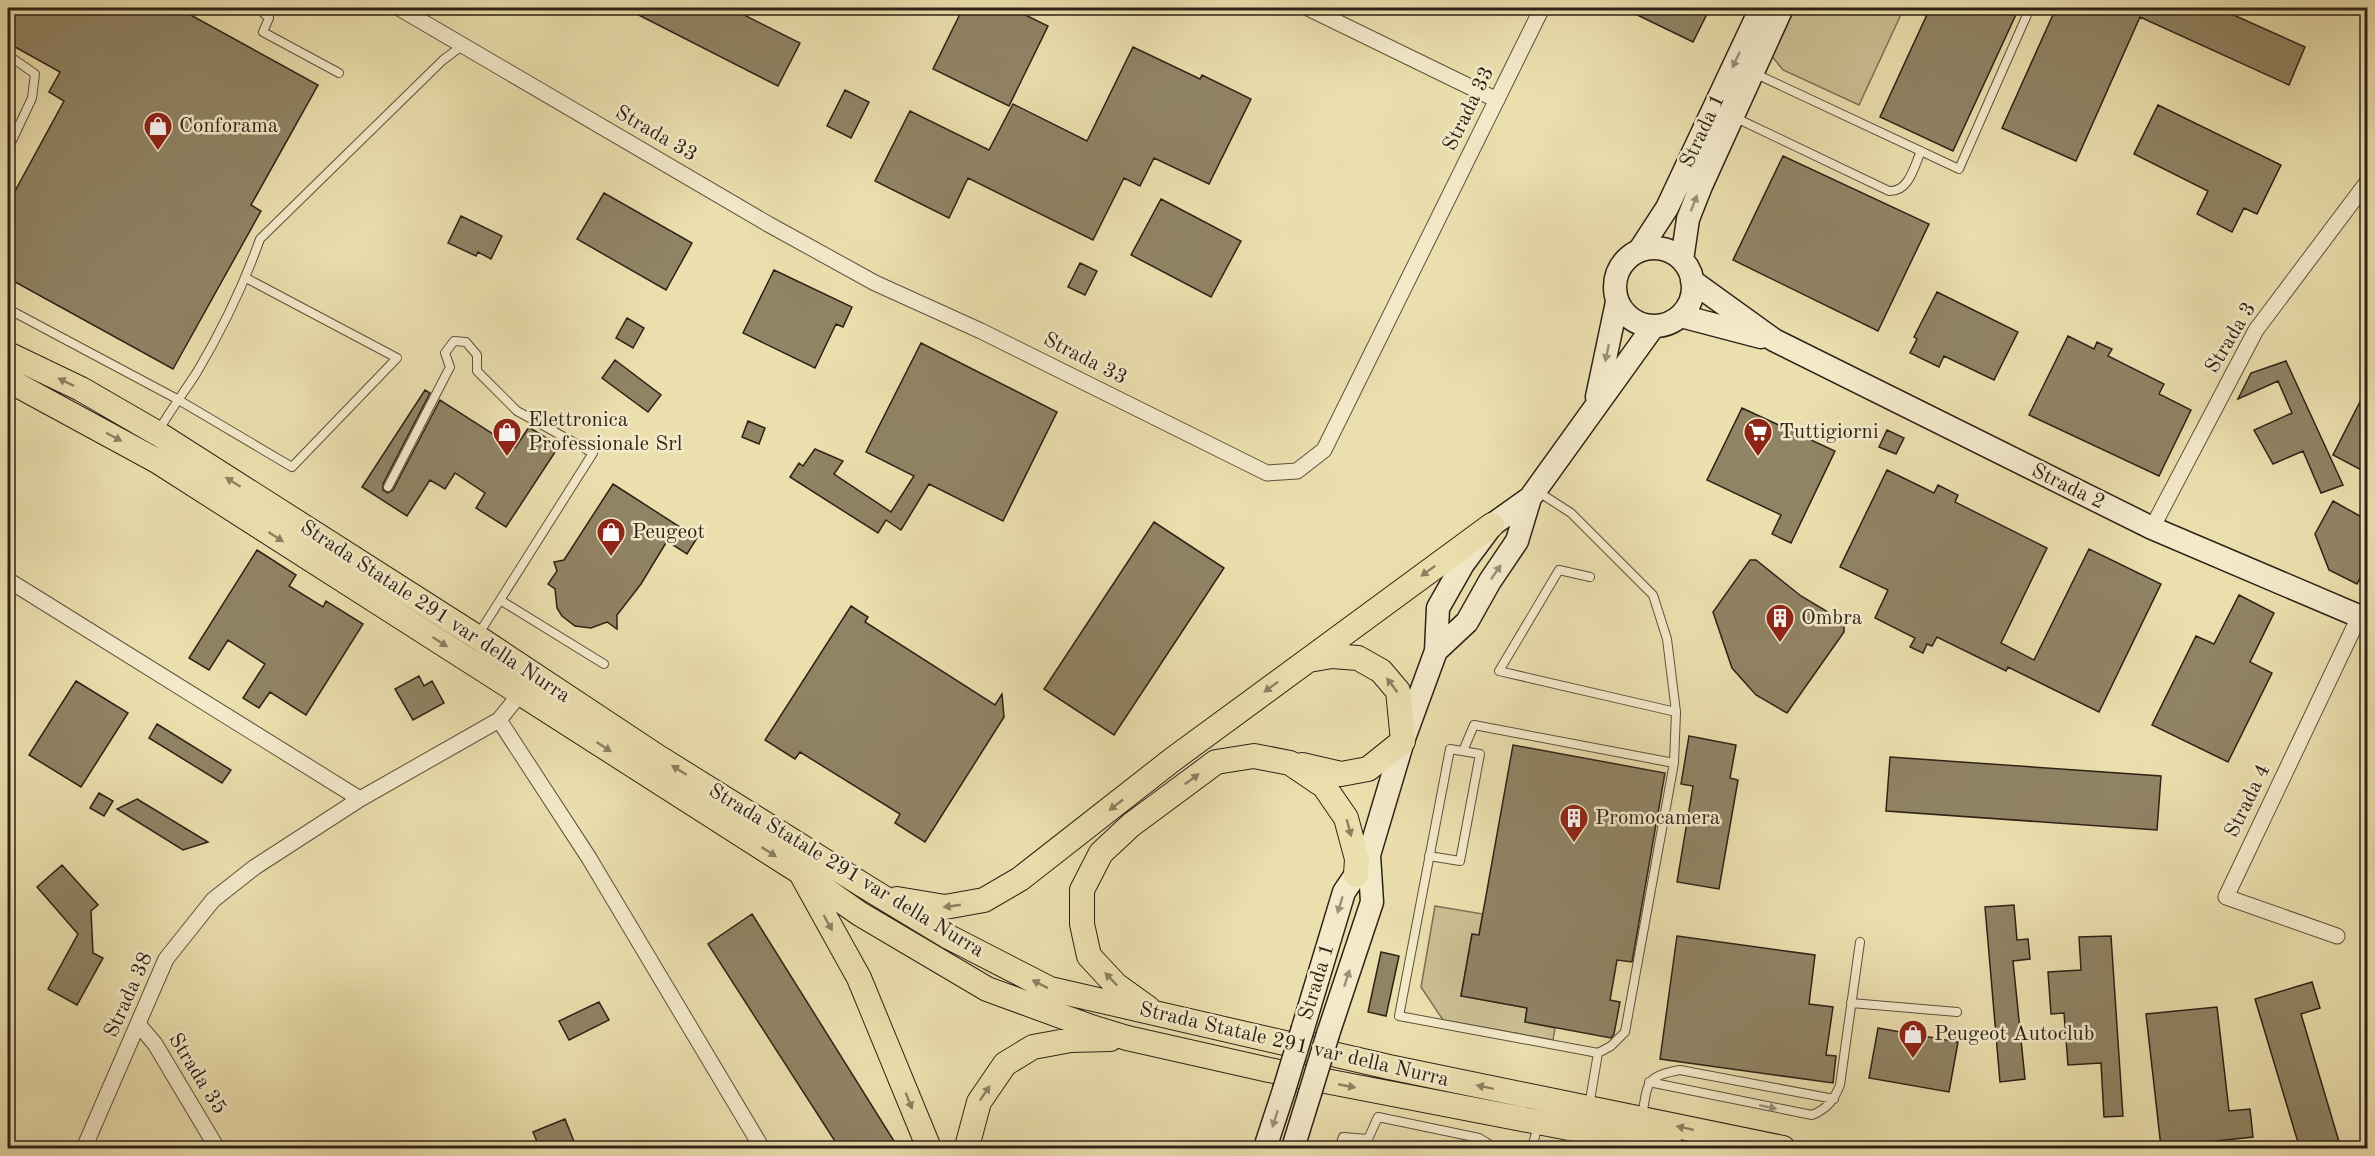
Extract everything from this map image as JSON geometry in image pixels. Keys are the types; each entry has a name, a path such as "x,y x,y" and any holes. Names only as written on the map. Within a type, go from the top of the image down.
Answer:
{"main road":[{"name":"Strada Statale 291 var della Nurra","path":"8,354 81,389 157,434 477,637 658,757 871,890 946,936 1050,989 1389,1068 1642,1118 1783,1149"},
{"name":"Strada Statale 291 var della Nurra","path":"8,380 157,460 800,872 860,914 987,989 1127,1038 1269,1070 1672,1149"},
{"path":"871,890 905,902 945,907 984,900 1020,879 1172,760 1492,525"},
{"path":"1157,1015 1116,986 1089,956 1082,924 1082,890 1101,853 1131,825 1216,762 1254,756 1341,774 1368,769 1403,741 1398,691 1381,671 1358,658 1332,656 1307,660"},
{"path":"1290,763 1324,786 1347,818 1357,859 1363,865"},
{"path":"800,872 859,978 929,1149"},
{"path":"969,1149 968,1143 979,1102 1005,1064 1033,1047 1071,1040 1127,1038"}],"street":[{"name":"Strada 33","path":"399,8 768,224 874,283 981,331 1268,473 1297,471 1324,450 1542,8"},
{"path":"1308,8 1497,100"},
{"name":"Strada 1","path":"1639,251 1667,208 1761,8"},
{"name":"Strada 1","path":"1682,260 1688,219 1751,72 1782,8"},
{"name":"Strada 3","path":"2152,528 2256,330 2367,181"},
{"path":"1662,249 1682,260 1692,280 1691,299 1681,316 1668,324 1653,327 1635,322 1622,310 1617,302 1615,286 1618,272 1626,259 1639,251 1662,249"},
{"name":"Strada 2","path":"1692,280 1774,340 2152,528 2363,619"},
{"name":"Strada 1","path":"1596,404 1617,302"},
{"name":"Strada 2","path":"1681,316 1774,340"},
{"name":"Strada 1","path":"1436,651 1467,622 1490,581 1517,541 1533,494 1653,327"},
{"name":"Strada 1","path":"1266,1149 1344,892 1363,865 1403,741 1436,651 1438,608 1463,564 1492,525 1533,494"},
{"path":"8,580 360,799"},
{"name":"Strada 4","path":"2337,936 2226,897 2363,619"},
{"name":"Strada 38","path":"84,1149 166,959 213,900 255,867 360,799 499,720 520,694"},
{"path":"499,720 590,858 762,1149"},
{"name":"Strada 1","path":"1293,1149 1372,902 1363,865"},
{"name":"Strada 35","path":"138,1024 155,1044 218,1149"}],"lane":[{"path":"258,8 269,18 263,32 339,73"},
{"path":"1751,72 1959,169 2030,8"},
{"path":"157,434 196,372 246,278 261,239 443,60 463,45"},
{"path":"8,55 35,74 32,98 8,149"},
{"path":"1732,116 1889,191 1898,192 1903,188 1921,151"},
{"path":"8,309 177,399 292,467 397,358 246,278"},
{"path":"388,487 450,367 445,353 454,341 466,342 477,355 477,370 517,411 593,453 477,637"},
{"path":"1430,856 1460,861 1480,754 1450,749 1399,1016 1598,1053 1611,1046 1625,1032 1674,763 1676,712 1667,639 1653,595 1571,513 1533,494"},
{"path":"1590,577 1559,570 1499,671 1676,712"},
{"path":"500,600 604,664"},
{"path":"1463,751 1474,724 1674,763"},
{"path":"1649,1082 1812,1115 1824,1111 1834,1099 1840,1085 1860,942"},
{"path":"1851,1003 1958,1012"},
{"path":"1588,1108 1598,1053"},
{"path":"1642,1118 1649,1082 1660,1073 1680,1070 1834,1099"},
{"path":"1371,1149 1368,1138 1378,1117 1479,1138 1495,1149"},
{"path":"1532,1149 1538,1124"},
{"path":"1339,1149 1343,1137 1368,1138"}],"shaded area":[{"path":"1793,8 1904,8 1859,105 1783,70 1771,55"},
{"path":"1435,906 1483,914 1479,935 1472,934 1461,996 1527,1008 1525,1022 1555,1028 1553,1040 1443,1020 1421,987"}],"building":[{"name":"Conforama","path":"8,8 178,8 318,85 251,205 261,211 173,369 8,278 8,204 64,101 49,92 60,72 8,43"},
{"path":"625,8 743,8 740,13 800,43 778,86"},
{"path":"963,8 1011,8 1048,26 1009,106 933,69"},
{"path":"1623,8 1710,8 1693,42"},
{"path":"1930,8 2019,8 1953,151 1880,117"},
{"path":"2056,8 2218,8 2305,47 2289,85 2140,17 2076,161 2002,128"},
{"path":"1133,47 1200,79 1202,75 1251,99 1209,184 1154,158 1140,186 1124,178 1093,240 968,178 949,218 875,181 910,111 989,150 1013,104 1087,141"},
{"path":"845,90 869,102 851,138 827,126"},
{"path":"2158,105 2281,165 2257,214 2244,208 2232,232 2197,214 2208,191 2134,154"},
{"path":"1783,156 1929,224 1878,331 1733,260"},
{"path":"604,193 692,243 666,290 577,239"},
{"path":"1161,199 1241,241 1211,297 1131,255"},
{"path":"461,216 502,236 491,259 478,252 476,256 448,243"},
{"path":"1080,263 1097,271 1085,295 1068,287"},
{"path":"774,270 852,307 843,327 836,324 815,368 743,333"},
{"path":"1937,292 2018,332 1994,380 1944,356 1939,367 1910,353 1917,339 1914,337"},
{"path":"627,318 644,328 633,348 616,338"},
{"path":"2068,336 2094,349 2097,342 2112,349 2108,356 2164,384 2159,394 2191,410 2159,476 2029,415"},
{"path":"921,343 1057,412 1003,521 929,484 901,530 886,520 878,533 790,477 799,463 803,466 815,449 843,461 834,474 891,512 914,476 866,452"},
{"path":"615,360 661,395 648,412 602,378"},
{"path":"2286,361 2343,485 2321,493 2303,451 2273,464 2254,430 2292,413 2278,381 2238,399 2251,373"},
{"path":"2367,388 2367,473 2333,455"},
{"path":"425,390 430,393 383,484 383,490 388,493 393,490 440,400 515,448 529,427 559,446 506,527 476,508 485,493 455,473 445,489 430,480 407,516 362,487"},
{"path":"1742,408 1835,451 1791,543 1772,534 1781,515 1707,480"},
{"path":"748,421 765,428 759,444 742,437"},
{"path":"1887,430 1904,438 1896,454 1879,447"},
{"path":"1887,470 1934,493 1938,485 1958,495 1955,502 2047,548 2001,643 2034,660 2089,549 2161,584 2099,712 2008,667 2006,671 1937,637 1932,646 1927,644 1923,653 1910,647 1915,638 1875,618 1888,590 1840,567"},
{"name":"Peugeot","path":"613,484 697,538 687,554 667,541 641,584 617,615 617,629 607,622 591,628 575,626 562,616 557,608 555,589 548,584 557,571 554,562 564,560"},
{"path":"2333,501 2367,520 2367,565 2357,584 2329,570 2315,534"},
{"path":"1154,522 1224,568 1114,735 1044,689"},
{"path":"257,550 296,575 289,586 323,607 326,601 363,624 306,715 270,692 259,708 243,698 265,664 228,640 209,670 189,658"},
{"name":"Ombra","path":"1750,560 1756,560 1801,596 1844,624 1844,632 1787,713 1756,695 1732,668 1713,612"},
{"path":"2239,595 2274,613 2250,662 2272,673 2228,762 2152,725 2196,636 2214,644"},
{"path":"851,606 868,617 865,622 995,705 1002,694 1004,717 925,842 895,823 900,814 800,752 795,759 765,740"},
{"path":"419,676 424,686 432,681 444,703 413,720 395,689"},
{"path":"76,681 128,713 81,787 29,755"},
{"path":"157,724 231,770 222,783 149,738"},
{"path":"1689,736 1736,745 1730,778 1738,780 1719,889 1677,882 1693,786 1681,784"},
{"name":"Promocamera","path":"1513,745 1665,773 1632,962 1617,960 1610,1000 1620,1002 1614,1034 1611,1038 1525,1022 1527,1008 1461,996 1472,934 1479,935"},
{"path":"1890,757 2161,776 2157,830 1886,811"},
{"path":"99,793 113,801 104,816 90,808"},
{"path":"137,799 208,842 183,850 117,809"},
{"path":"62,865 98,905 91,911 93,953 103,958 77,1005 48,989 78,934 37,887"},
{"path":"2014,905 2017,940 2028,939 2030,959 2013,961 2025,1079 2000,1082 1985,907"},
{"path":"752,914 894,1141 882,1149 840,1149 708,944"},
{"path":"1677,936 1815,955 1809,1004 1833,1007 1826,1055 1836,1056 1833,1083 1660,1059"},
{"path":"2111,936 2123,1116 2104,1117 2101,1063 2068,1065 2064,1013 2051,1014 2048,972 2081,970 2079,937"},
{"path":"1381,952 1399,956 1386,1016 1368,1012"},
{"path":"2312,982 2320,1008 2301,1014 2340,1145 2328,1149 2300,1149 2255,999"},
{"path":"599,1002 609,1020 569,1040 559,1021"},
{"path":"2217,1007 2229,1111 2250,1109 2253,1137 2161,1147 2146,1014"},
{"name":"Peugeot Autoclub","path":"1878,1028 1958,1042 1949,1092 1869,1078"},
{"path":"565,1119 577,1149 540,1149 533,1132"}],"place":[{"name":"Conforama","path":"158,152"},
{"name":"Elettronica Professionale Srl","path":"507,458"},
{"name":"Tuttigiorni","path":"1758,458"},
{"name":"Peugeot","path":"611,558"},
{"name":"Ombra","path":"1780,644"},
{"name":"Promocamera","path":"1574,844"},
{"name":"Peugeot Autoclub","path":"1913,1060"}]}
